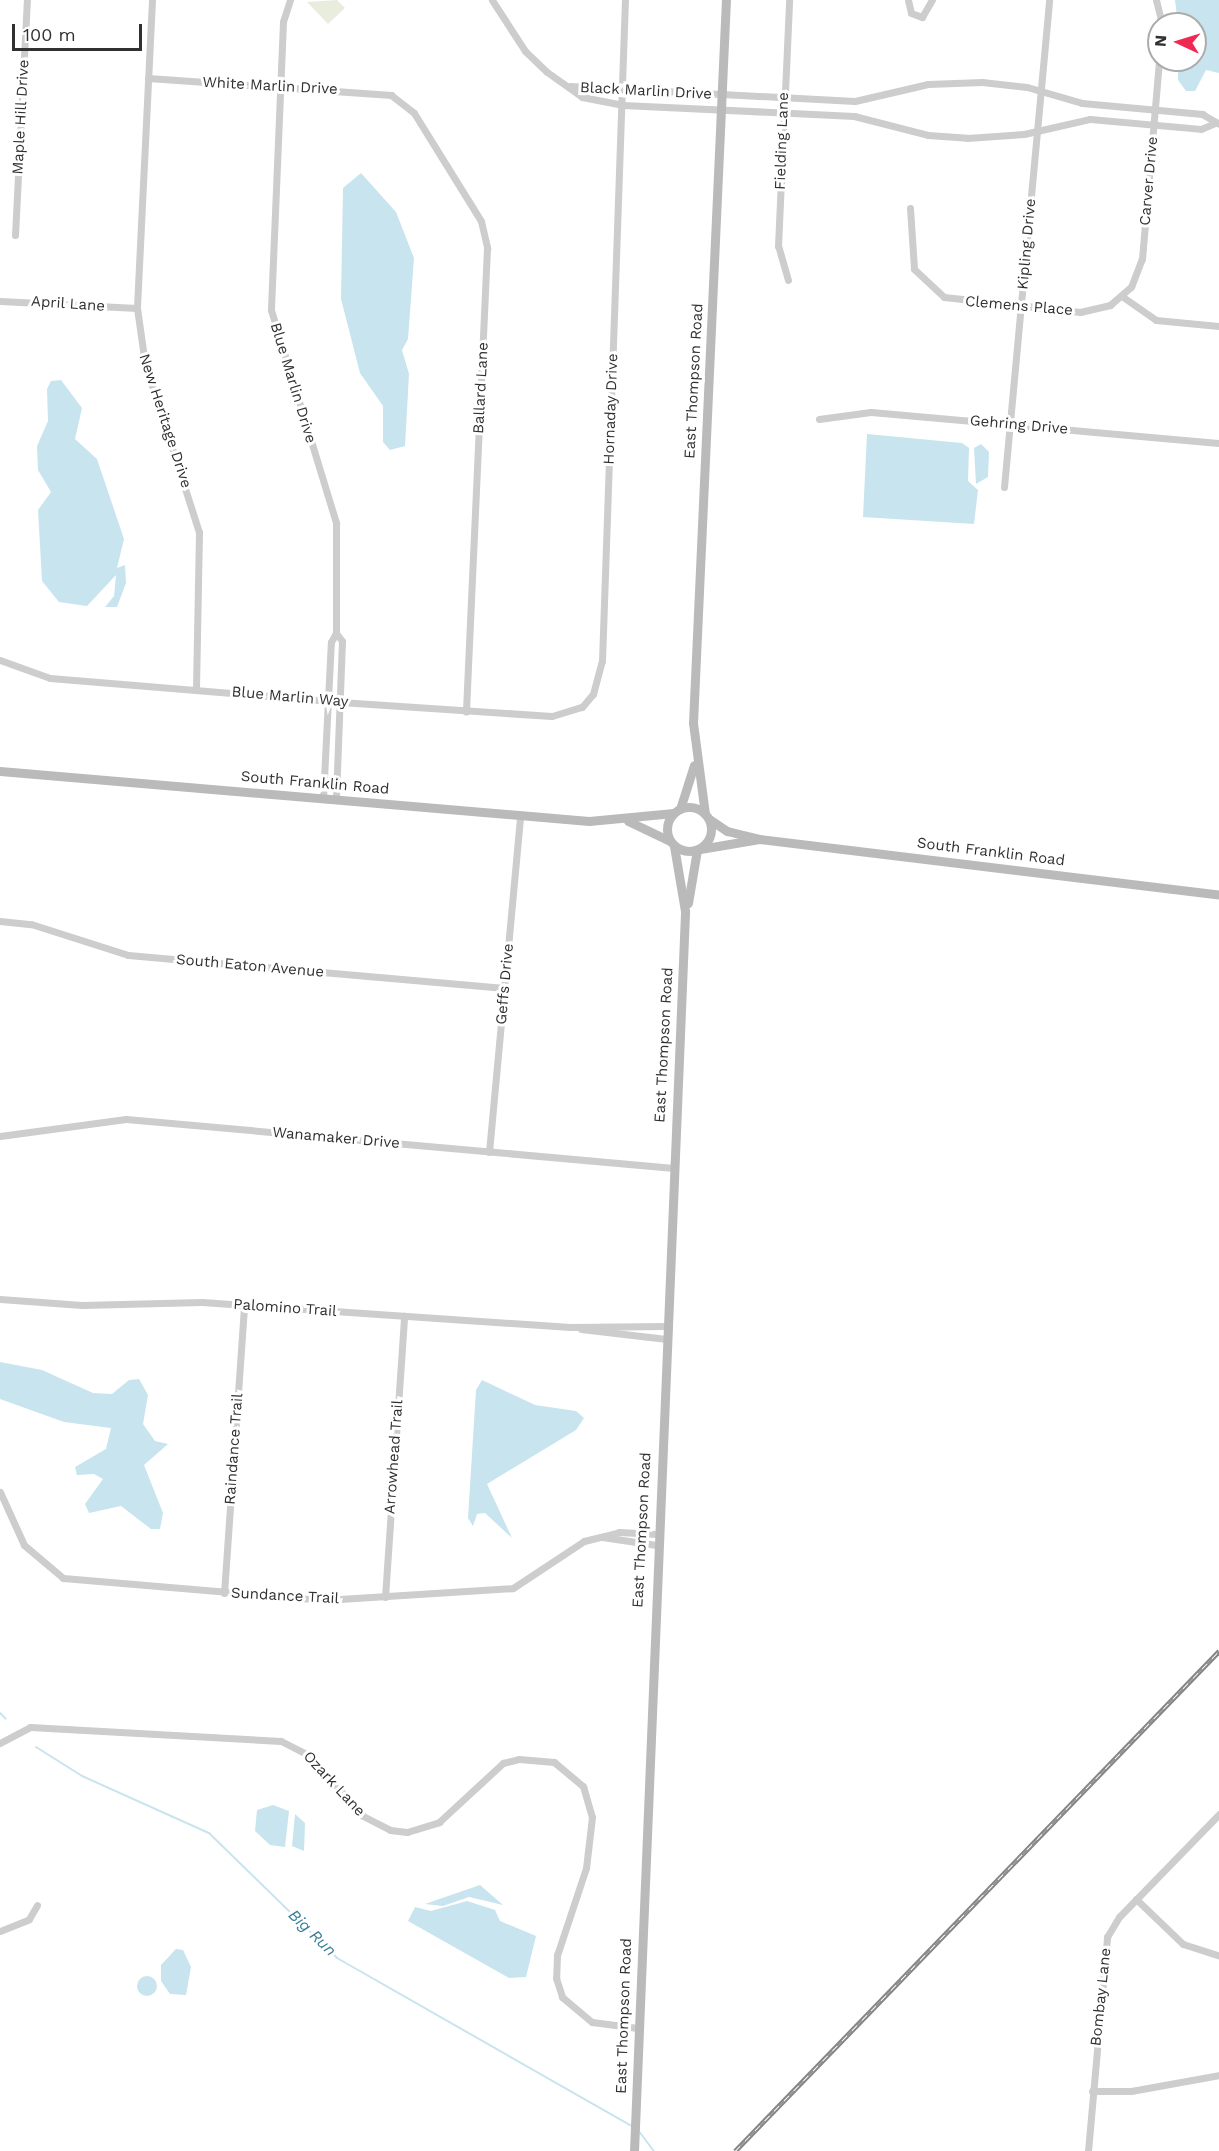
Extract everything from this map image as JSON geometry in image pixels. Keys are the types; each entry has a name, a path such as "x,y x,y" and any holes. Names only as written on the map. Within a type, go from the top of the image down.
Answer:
{"main road":[{"name":"East Thompson Road","path":"707,816 695,763 726,0"},
{"name":"East Thompson Road","path":"677,811 695,763"},
{"name":"South Franklin Road","path":"0,771 520,816 628,821 677,811"},
{"path":"677,811 707,816 710,836 698,850 672,844 667,828 677,811"},
{"name":"South Franklin Road","path":"707,816 727,831 759,839 1219,895"},
{"name":"South Franklin Road","path":"628,821 672,844"},
{"name":"South Franklin Road","path":"698,850 759,839"},
{"name":"East Thompson Road","path":"672,844 685,911"},
{"name":"East Thompson Road","path":"634,2151 656,1545 685,911 698,850"}],"street":[{"name":"Maple Hill Drive","path":"15,235 27,0"},
{"name":"New Heritage Drive","path":"152,0 137,308 145,364 199,532 196,690"},
{"name":"Blue Marlin Drive","path":"290,0 283,22 271,310 336,523 336,633 331,642 323,798"},
{"name":"Black Marlin Drive","path":"492,0 535,62 582,97 623,105 854,116 946,137 1037,132 1090,119 1201,129 1217,123"},
{"name":"Hornaday Drive","path":"582,707 593,694 602,661 625,0"},
{"name":"Fielding Lane","path":"788,280 778,246 789,0"},
{"path":"908,0 910,13 922,17 932,0"},
{"name":"Kipling Drive","path":"1004,487 1049,0"},
{"name":"Carver Drive","path":"1122,297 1142,259 1158,72"},
{"name":"White Marlin Drive","path":"148,78 391,95"},
{"name":"Black Marlin Drive","path":"570,86 623,92 855,101 956,82 1041,90 1082,103 1202,114 1217,123"},
{"name":"Ballard Lane","path":"391,95 414,113 478,216 486,238 466,712"},
{"name":"Clemens Place","path":"910,208 909,255 931,289 961,301 1080,312 1122,297"},
{"path":"1122,297 1156,320 1219,326"},
{"name":"April Lane","path":"0,301 137,308"},
{"name":"Gehring Drive","path":"819,419 871,412 1219,443"},
{"name":"Blue Marlin Drive","path":"336,633 342,641 336,799"},
{"name":"Blue Marlin Way","path":"0,660 50,678 340,702 552,716 582,707"},
{"name":"Geffs Drive","path":"489,1152 520,816"},
{"name":"South Eaton Avenue","path":"0,921 31,924 128,955 505,988"},
{"name":"Wanamaker Drive","path":"0,1136 126,1119 674,1168"},
{"name":"Palomino Trail","path":"0,1299 244,1305 570,1327 666,1339"},
{"name":"Raindance Trail","path":"224,1593 244,1305"},
{"name":"Arrowhead Trail","path":"385,1597 404,1316"},
{"name":"Palomino Trail","path":"570,1327 667,1326"},
{"name":"Sundance Trail","path":"0,1492 24,1545 63,1578 324,1600 513,1588 584,1541 602,1537 657,1534"},
{"name":"Sundance Trail","path":"602,1537 656,1545"},
{"name":"Ozark Lane","path":"0,1743 30,1727 281,1741 309,1755 363,1816 390,1830 407,1832 439,1822 503,1763 519,1758 554,1762 583,1786 592,1817 586,1868 557,1955 556,1978 562,1997 592,2022 638,2028"},
{"name":"Bombay Lane","path":"1088,2151 1101,1960 1107,1937 1136,1899 1219,1814"},
{"path":"1136,1899 1183,1944 1219,1956"},
{"path":"0,1931 29,1919 37,1905"},
{"path":"1092,2091 1131,2091 1219,2075"}],"green space":[{"path":"337,0 345,8 328,24 307,2"}],"water":[{"path":"1175,0 1219,0 1219,73 1207,70 1207,12 1176,12"},
{"path":"1178,72 1205,72 1195,91 1186,91 1178,80"},
{"path":"361,173 396,212 414,258 408,339 402,350 409,374 405,446 390,450 383,442 383,406 360,373 341,299 343,188"},
{"path":"61,380 82,408 75,439 97,459 124,539 117,568 125,565 126,583 117,607 105,607 114,596 116,575 87,606 59,602 42,581 38,510 51,492 38,470 37,446 48,421 47,389 51,381"},
{"path":"867,434 962,443 969,448 968,481 978,490 974,524 863,517"},
{"path":"981,444 989,452 988,477 976,484 974,448"},
{"path":"0,1362 42,1370 93,1393 112,1394 129,1380 139,1379 148,1395 143,1424 155,1441 168,1444 144,1465 163,1513 160,1529 151,1529 121,1506 89,1513 85,1504 103,1479 94,1474 77,1475 75,1467 106,1449 111,1428 64,1422 0,1399"},
{"path":"482,1380 535,1405 576,1411 584,1418 576,1430 487,1484 512,1538 485,1513 477,1514 473,1526 468,1518 476,1390"},
{"path":"273,1805 289,1811 285,1847 270,1845 255,1831 257,1810"},
{"path":"295,1814 305,1823 304,1851 292,1846"},
{"path":"480,1885 503,1905 469,1897 443,1906 425,1904"},
{"path":"467,1901 495,1910 500,1921 536,1936 526,1977 509,1978 408,1921 415,1907 431,1911"},
{"path":"176,1949 183,1950 191,1967 186,1995 170,1994 161,1981 161,1965"},
{"path":"147,1976 154,1979 157,1986 154,1993 147,1996 140,1993 137,1986 140,1979"}],"waterway":[{"name":"Big Run","path":"0,1713 6,1719"},
{"name":"Big Run","path":"36,1747 82,1776 209,1833 337,1958 633,2127"},
{"name":"Big Run","path":"638,2130 654,2151"}],"railway":[{"path":"735,2151 1219,1651"}]}
